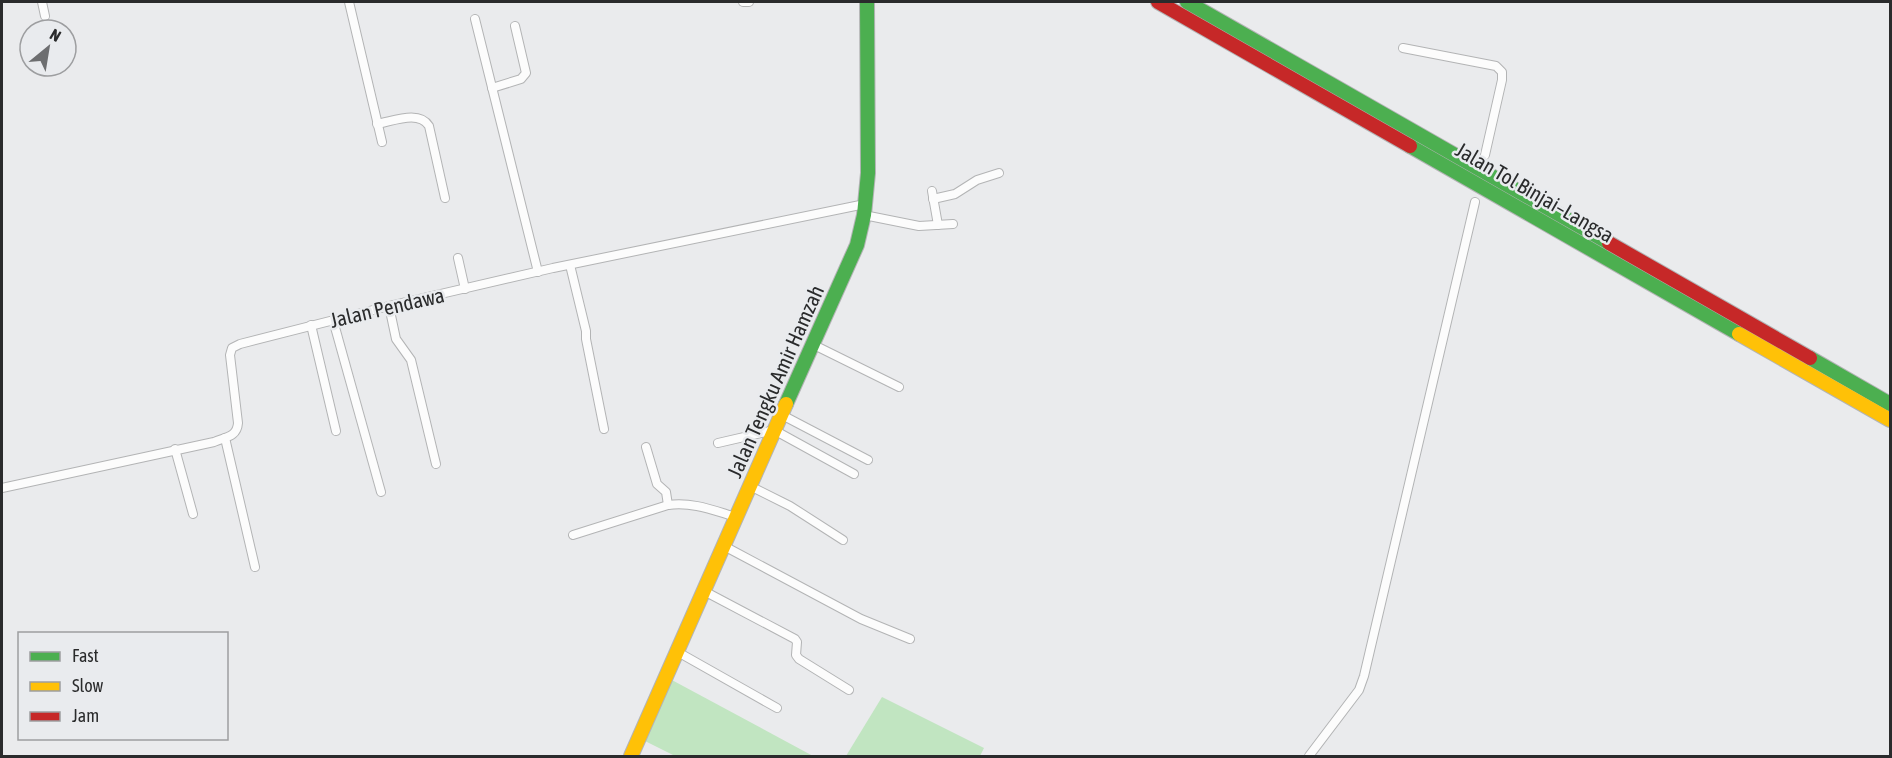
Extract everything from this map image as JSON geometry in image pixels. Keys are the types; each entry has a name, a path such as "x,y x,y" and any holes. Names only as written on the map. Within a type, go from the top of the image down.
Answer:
{"highway":[{"name":"Jalan Tengku Amir Hamzah","path":"631,756 853,256 865,210 868,144 867,2"},
{"name":"Jalan Tol Binjai–Langsa","path":"1158,2 1890,420"},
{"name":"Jalan Tol Binjai–Langsa","path":"1187,2 1890,404"}],"street":[{"path":"42,2 45,16"},
{"path":"349,2 382,142"},
{"path":"474,19 538,272"},
{"path":"492,88 521,79 526,73 515,26"},
{"path":"1403,48 1496,66 1502,72 1485,155"},
{"path":"377,124 411,117 422,118 426,121 445,198"},
{"path":"938,225 933,195 955,194 978,180 999,173"},
{"path":"1310,756 1361,687 1474,202"},
{"path":"865,210 910,225 953,224"},
{"name":"Jalan Pendawa","path":"225,438 235,434 238,427 230,359 231,348 246,342 389,306 570,265 865,210"},
{"path":"458,258 465,289"},
{"path":"570,265 586,331 604,429"},
{"path":"389,306 396,339 411,360 436,464"},
{"path":"333,320 381,492"},
{"path":"311,325 336,431"},
{"path":"814,345 899,387"},
{"path":"782,415 868,460"},
{"path":"718,443 774,430 854,474"},
{"path":"2,488 225,438 255,567"},
{"path":"646,447 657,484 666,492 668,506"},
{"path":"175,449 193,514"},
{"path":"750,486 790,506 843,540"},
{"path":"573,535 668,506 689,503 736,517"},
{"path":"724,546 861,619 910,639"},
{"path":"704,591 795,639 797,642 796,655 799,659 849,690"},
{"path":"676,651 777,708"}],"green space":[{"path":"670,679 813,756 675,756 645,741"},
{"path":"882,697 984,748 980,756 846,756"}],"traffic: fast":[{"path":"786,404 857,245 864,215 868,173 867,2"},
{"path":"1187,2 1609,243"},
{"path":"1410,146 1739,334"},
{"path":"1810,358 1890,404"}],"traffic: slow":[{"path":"1739,334 1890,420"},
{"path":"631,756 786,404"}],"traffic: jam":[{"path":"1158,2 1410,146"},
{"path":"1609,243 1810,358"}]}
